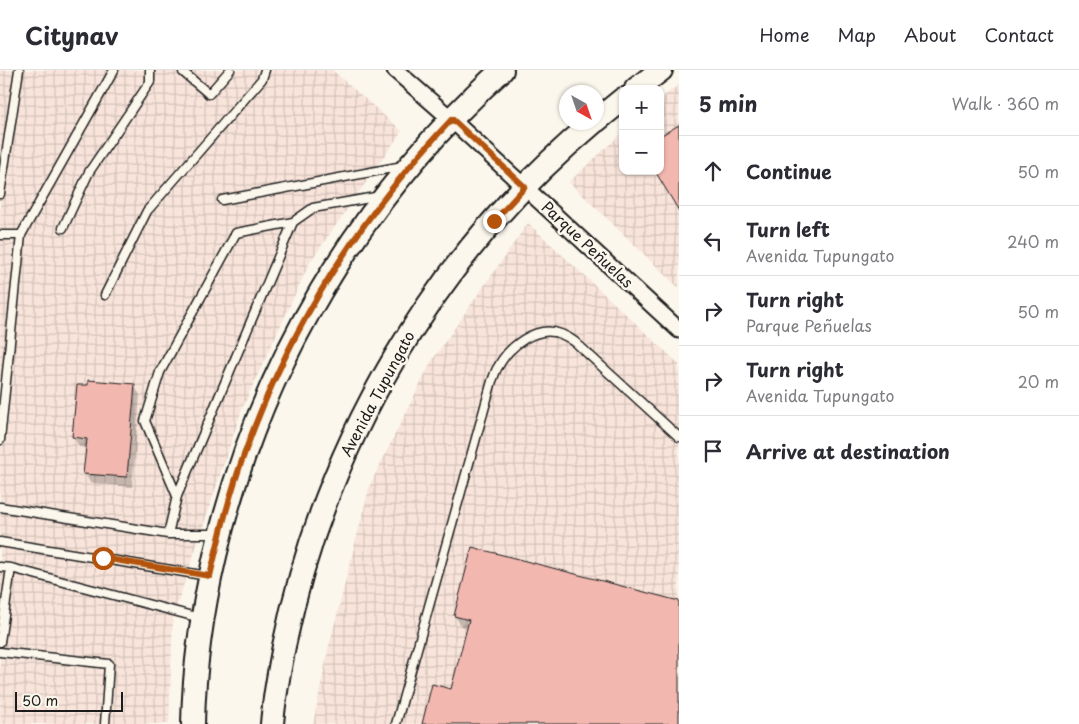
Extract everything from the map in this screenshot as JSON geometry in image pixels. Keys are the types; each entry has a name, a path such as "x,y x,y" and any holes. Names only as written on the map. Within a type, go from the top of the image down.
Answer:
{"street":[{"name":"Parque Peñuelas","path":"395,70 452,119 679,330"},
{"path":"193,724 197,660 210,576 231,493 244,453 276,374 328,277 385,195 452,119 502,70"},
{"path":"641,85 661,70"},
{"name":"Avenida Tupungato","path":"604,115 619,102"},
{"name":"Avenida Tupungato","path":"272,724 279,671 288,626 312,537 328,494 365,410 411,331 437,293 482,235 525,187 586,130"}],"lane":[{"path":"0,194 19,70"},
{"path":"0,440 21,234 114,70"},
{"path":"63,228 89,172 150,82 150,70"},
{"path":"183,70 209,94 230,70"},
{"path":"104,296 147,211 262,79 265,70"},
{"path":"222,200 410,165"},
{"path":"177,496 145,421 160,372 236,233 293,222 313,208 385,195"},
{"path":"168,534 177,496 293,222"},
{"path":"0,235 21,234"},
{"path":"396,724 492,381 498,366 508,352 535,333 561,334 575,342 679,437"},
{"path":"0,506 168,534 220,534"},
{"path":"0,542 210,576"},
{"path":"0,567 11,568 203,618"},
{"path":"0,642 11,568"},
{"path":"0,652 109,664 105,724"}],"shaded area":[{"path":"0,70 332,70 402,131 310,262 242,409 173,617 169,724 0,724"},
{"path":"679,85 679,288 569,182 619,136 619,175 664,175 664,96"},
{"path":"528,223 679,364 679,724 313,724 329,646 370,485 431,362"}],"building":[{"path":"679,125 679,211 657,175 664,175 664,134"},
{"path":"88,380 135,384 127,477 83,474 87,439 72,437 77,385 88,385"},
{"path":"472,547 679,601 679,724 422,724 432,684 451,689 469,620 454,616"}],"route":[{"path":"103,558 210,576 227,507 244,453 276,374 296,335 337,263 360,229 397,180 430,141 452,119 525,187 494,221"}]}
